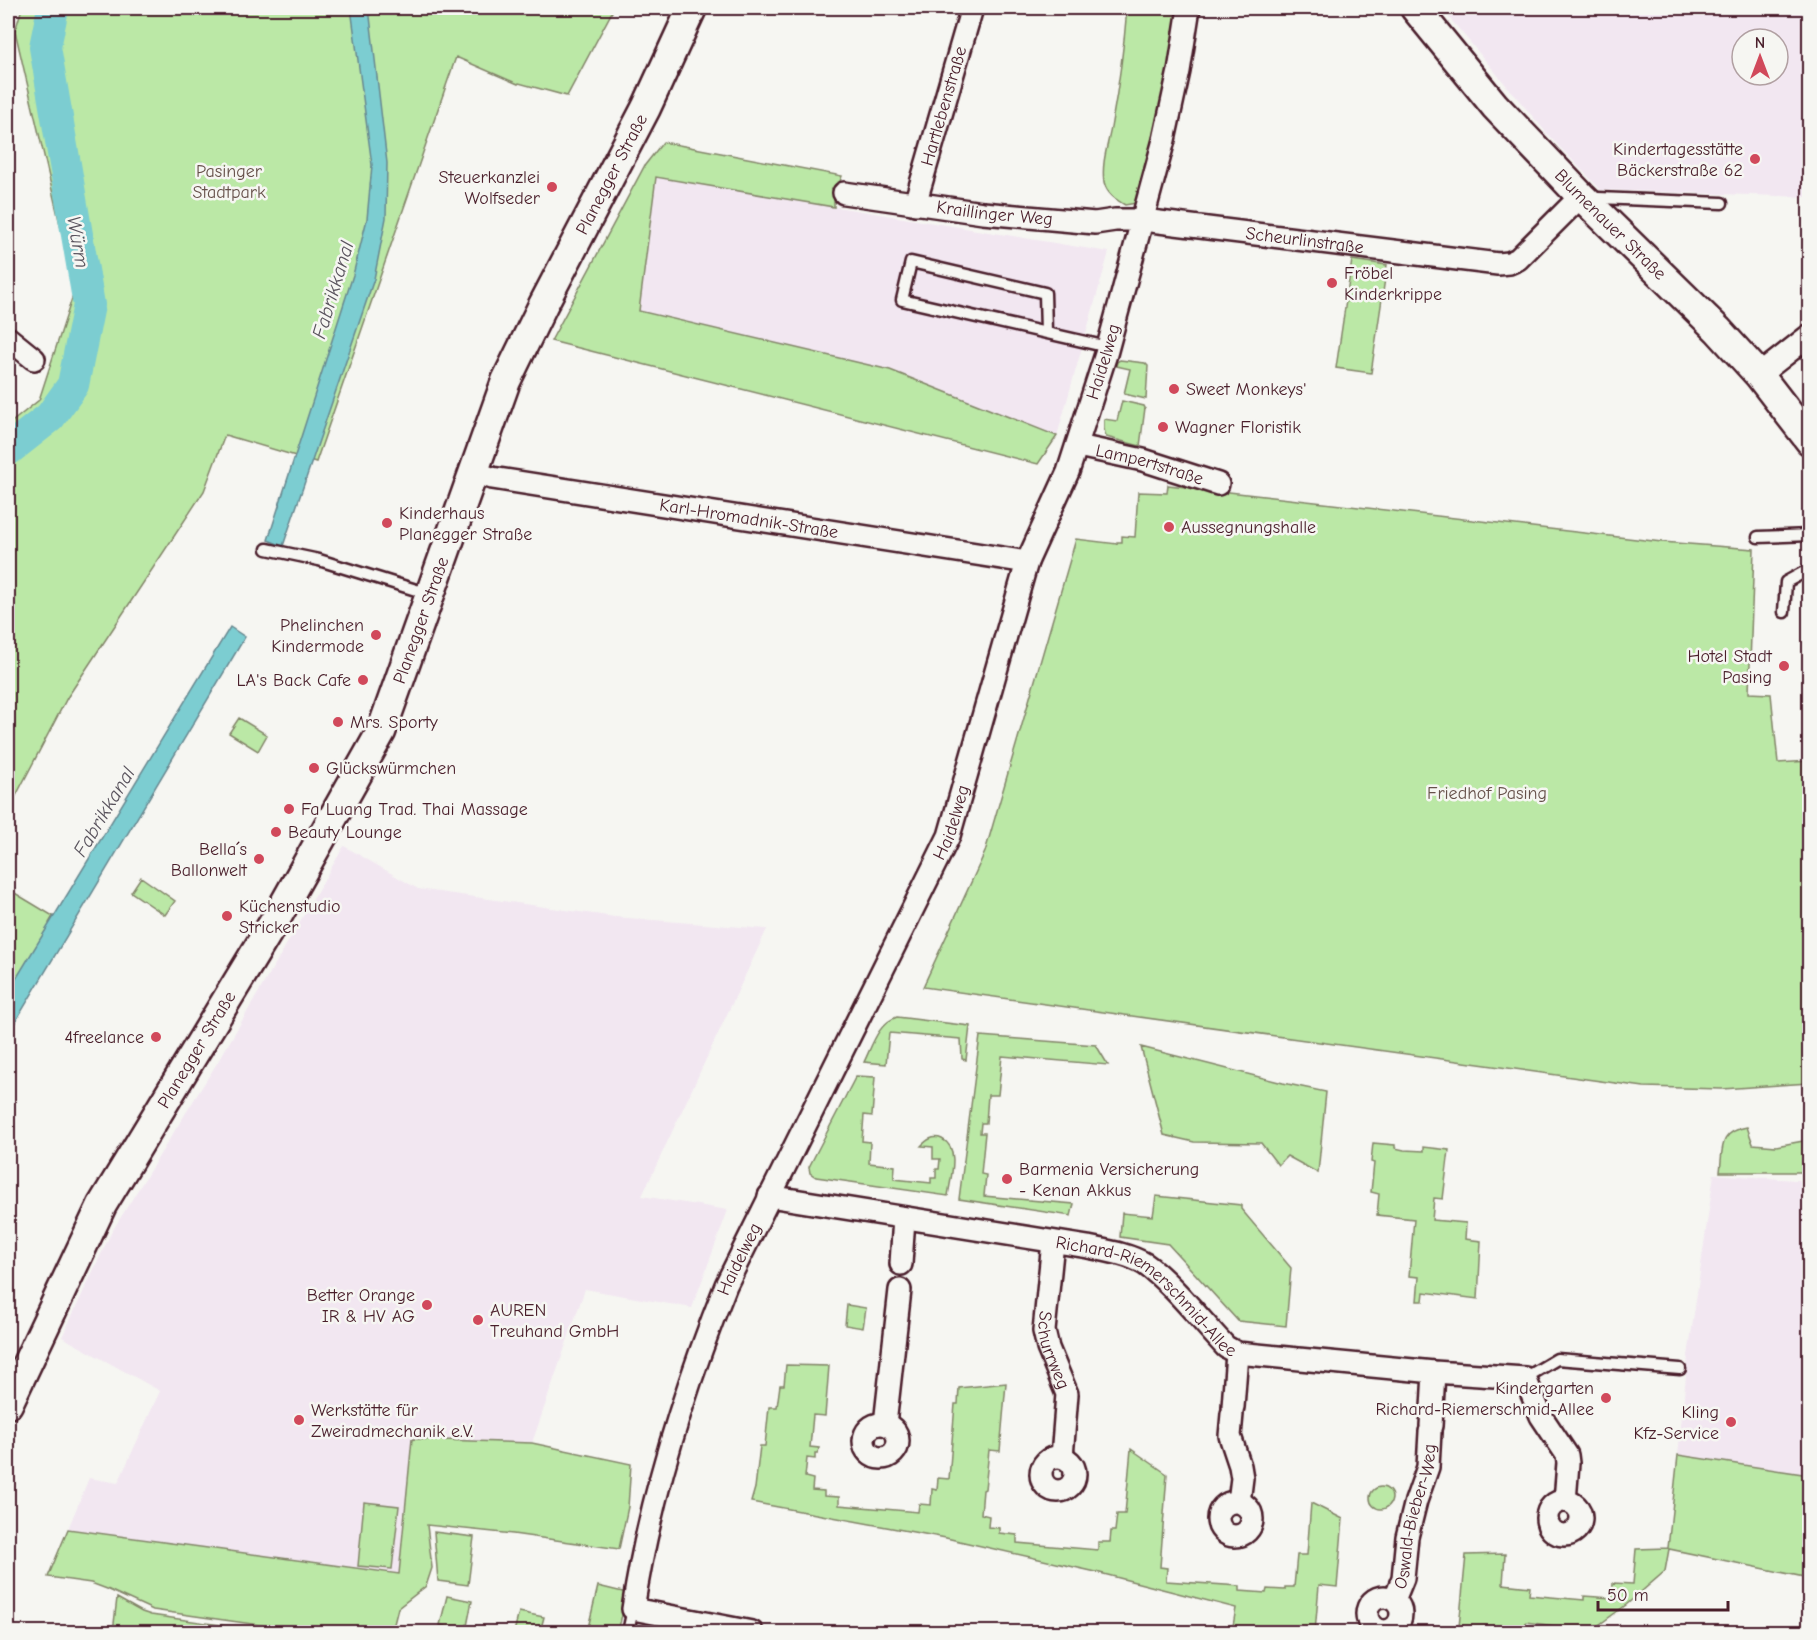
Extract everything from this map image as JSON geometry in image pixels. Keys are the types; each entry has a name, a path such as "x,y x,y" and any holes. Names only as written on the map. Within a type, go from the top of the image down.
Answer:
{"main road":[{"name":"Planegger Straße","path":"8,1404 102,1205 277,917 381,732 506,381 646,108 692,8"},
{"name":"Blumenauer Straße","path":"1415,8 1495,106 1586,201 1718,330 1759,375 1809,441"}],"street":[{"name":"Hartlebenstraße","path":"915,204 972,8"},
{"name":"Haidelweg","path":"633,1609 657,1491 700,1352 726,1286 949,836 1027,562 1078,446 1108,347 1164,140 1177,82 1189,8"},
{"name":"Kraillinger Weg","path":"844,193 915,204 1095,223 1143,220"},
{"name":"Scheurlinstraße","path":"1143,220 1509,264 1518,260 1586,201"},
{"path":"1759,375 1809,335"},
{"path":"8,338 33,359"},
{"name":"Lampertstraße","path":"1078,446 1175,469 1218,484"},
{"name":"Karl-Hromadnik-Straße","path":"473,472 492,478 1027,562"},
{"name":"Richard-Riemerschmid-Allee","path":"769,1196 1125,1255 1145,1264 1226,1347 1237,1353 1434,1372 1525,1378"},
{"path":"901,1264 904,1218"},
{"name":"Schurrweg","path":"1053,1242 1044,1330 1048,1348 1067,1394 1062,1457"},
{"path":"885,1424 900,1290"},
{"path":"1237,1353 1230,1436 1242,1478 1239,1502"},
{"name":"Oswald-Bieber-Weg","path":"1394,1600 1403,1578 1411,1519 1428,1467 1434,1372"},
{"path":"1525,1378 1541,1416 1567,1455 1565,1501"},
{"path":"633,1609 752,1632"}],"lane":[{"path":"1586,201 1598,198 1722,203"},
{"path":"1046,332 1045,293 911,262 902,300 1108,347"},
{"path":"1758,537 1809,535"},
{"path":"267,549 320,560 430,594"},
{"path":"1785,612 1786,582 1809,569"},
{"path":"1525,1378 1557,1359 1680,1369"},
{"path":"628,1632 633,1609"}],"shaded area":[{"path":"1441,8 1809,8 1809,197 1601,190 1550,137"},
{"path":"656,177 1109,252 1057,436 890,370 639,311"},
{"path":"344,846 418,889 615,917 767,929 642,1196 728,1210 692,1308 585,1289 532,1443 412,1439 399,1574 68,1529 89,1478 118,1483 160,1391 62,1337 111,1233 222,1055"},
{"path":"1714,1174 1809,1181 1809,1475 1678,1455 1688,1356"}],"green space":[{"name":"Pasinger Stadtpark","path":"22,8 614,8 567,96 518,84 456,57 316,462 225,435 204,491 67,698 8,811 8,425 39,400 75,289 15,31"},
{"path":"1127,8 1179,8 1171,68 1141,194 1136,203 1125,205 1109,193 1103,174 1119,79"},
{"path":"663,142 842,176 834,197 834,207 656,177 639,311 890,370 1057,436 1038,464 551,341 645,165"},
{"path":"1352,260 1387,265 1371,373 1336,368"},
{"path":"1120,360 1145,363 1148,366 1146,399 1124,394 1130,369 1116,366"},
{"path":"1122,401 1145,408 1140,446 1106,437 1104,419 1117,421"},
{"name":"Friedhof Pasing","path":"1168,485 1662,542 1754,549 1749,693 1771,694 1778,763 1809,761 1809,1083 1722,1089 1644,1087 923,987 985,852 1076,539 1117,544 1117,542 1122,542 1122,536 1135,537 1138,492 1167,493"},
{"path":"239,718 267,735 258,751 229,733"},
{"path":"141,877 175,901 165,915 131,892"},
{"path":"8,889 53,916 49,923 67,930 8,1028"},
{"path":"897,1017 970,1026 966,1060 962,1059 961,1039 889,1033 886,1064 864,1062 880,1030 890,1020"},
{"path":"980,1036 1096,1045 1108,1065 1002,1056 998,1095 988,1095 986,1123 981,1123 980,1133 985,1133 981,1174 986,1175 984,1196 1074,1204 1071,1216 959,1199"},
{"path":"1141,1047 1326,1092 1318,1173 1287,1156 1278,1165 1261,1143 1194,1142 1164,1135"},
{"path":"856,1076 875,1077 872,1116 864,1115 862,1141 870,1142 869,1163 895,1166 894,1179 931,1183 931,1178 936,1178 936,1169 939,1169 940,1159 933,1159 933,1147 921,1146 933,1138 942,1139 948,1143 953,1157 948,1196 816,1177 810,1173 809,1167"},
{"path":"1747,1127 1753,1144 1776,1146 1809,1140 1809,1172 1720,1172 1722,1149 1727,1137 1738,1129"},
{"path":"1373,1143 1395,1145 1395,1148 1404,1150 1424,1151 1424,1147 1449,1150 1443,1199 1434,1198 1432,1220 1466,1223 1465,1239 1481,1241 1478,1299 1424,1292 1423,1301 1417,1301 1419,1277 1409,1276 1414,1219 1377,1215 1379,1194 1371,1192 1374,1163 1371,1162"},
{"path":"1156,1196 1241,1205 1241,1209 1291,1268 1286,1326 1238,1321 1168,1244 1120,1237 1122,1213 1153,1216"},
{"path":"847,1305 866,1308 863,1328 845,1325"},
{"path":"786,1365 829,1366 825,1416 813,1415 810,1447 819,1448 818,1453 815,1453 815,1459 807,1458 805,1477 813,1479 812,1490 824,1491 824,1496 839,1497 839,1505 918,1512 919,1504 931,1505 932,1489 937,1490 938,1478 949,1479 955,1404 958,1404 959,1388 1006,1383 1000,1451 989,1450 985,1489 983,1490 981,1514 989,1516 988,1527 999,1528 999,1533 1017,1535 1017,1543 1098,1550 1098,1542 1110,1542 1111,1531 1115,1531 1117,1514 1125,1514 1131,1449 1167,1474 1160,1567 1167,1568 1166,1581 1240,1586 1240,1591 1266,1593 1267,1589 1285,1590 1285,1587 1294,1587 1297,1555 1307,1555 1311,1503 1343,1519 1337,1587 1319,1585 1315,1632 1232,1632 1236,1608 1096,1572 946,1538 751,1502 760,1446 765,1446 769,1407 777,1407 780,1385 784,1385"},
{"path":"412,1439 532,1443 631,1464 628,1507 619,1549 427,1525 432,1568 426,1586 398,1608 392,1632 310,1632 153,1610 91,1583 48,1577 68,1529 399,1574"},
{"path":"1678,1455 1809,1475 1809,1578 1669,1549 1665,1571 1626,1605 1596,1627 1562,1627 1526,1622 1525,1632 1450,1632 1450,1626 1459,1627 1466,1555 1505,1554 1503,1584 1530,1587 1529,1595 1584,1600 1584,1596 1612,1598 1613,1583 1633,1584 1636,1549 1668,1548"},
{"path":"1381,1487 1391,1494 1392,1498 1385,1508 1381,1509 1371,1502 1370,1498 1377,1488"},
{"path":"364,1502 399,1506 392,1569 358,1566"},
{"path":"434,1532 474,1537 468,1585 438,1581"},
{"path":"598,1586 627,1593 618,1632 587,1632"},
{"path":"447,1596 472,1601 466,1631 440,1625"},
{"path":"117,1598 151,1615 268,1632 113,1632"},
{"path":"519,1612 544,1617 540,1632 514,1632"}],"water":[{"path":"351,8 369,8 387,163 386,218 374,279 283,546 268,540 353,275 367,219 372,165"},
{"path":"230,627 245,637 8,1034 8,992"}],"waterway":[{"name":"Würm","path":"8,450 50,417 73,385 89,305 45,47 53,8"}],"place":[{"name":"Kindertagesstätte Bäckerstraße 62","path":"1755,159"},
{"name":"Steuerkanzlei Wolfseder","path":"552,187"},
{"name":"Fröbel Kinderkrippe","path":"1332,283"},
{"name":"Sweet Monkeys'","path":"1174,389"},
{"name":"Wagner Floristik","path":"1163,427"},
{"name":"Kinderhaus Planegger Straße","path":"387,523"},
{"name":"Aussegnungshalle","path":"1169,527"},
{"name":"Phelinchen Kindermode","path":"376,635"},
{"name":"Hotel Stadt Pasing","path":"1784,666"},
{"name":"LA's Back Cafe","path":"363,680"},
{"name":"Mrs. Sporty","path":"338,722"},
{"name":"Glückswürmchen","path":"314,768"},
{"name":"Fa Luang Trad. Thai Massage","path":"289,809"},
{"name":"Beauty Lounge","path":"276,832"},
{"name":"Bella´s Ballonwelt","path":"259,859"},
{"name":"Küchenstudio Stricker","path":"227,916"},
{"name":"4freelance","path":"156,1037"},
{"name":"Barmenia Versicherung - Kenan Akkus","path":"1007,1179"},
{"name":"Better Orange IR & HV AG","path":"427,1305"},
{"name":"AUREN Treuhand GmbH","path":"478,1320"},
{"name":"Kindergarten Richard-Riemerschmid-Allee","path":"1606,1398"},
{"name":"Werkstätte für Zweiradmechanik e.V.","path":"299,1420"},
{"name":"Kling Kfz-Service","path":"1731,1422"}],"water label":[{"name":"Fabrikkanal","path":"333,290"},
{"name":"Fabrikkanal","path":"104,812"}]}
